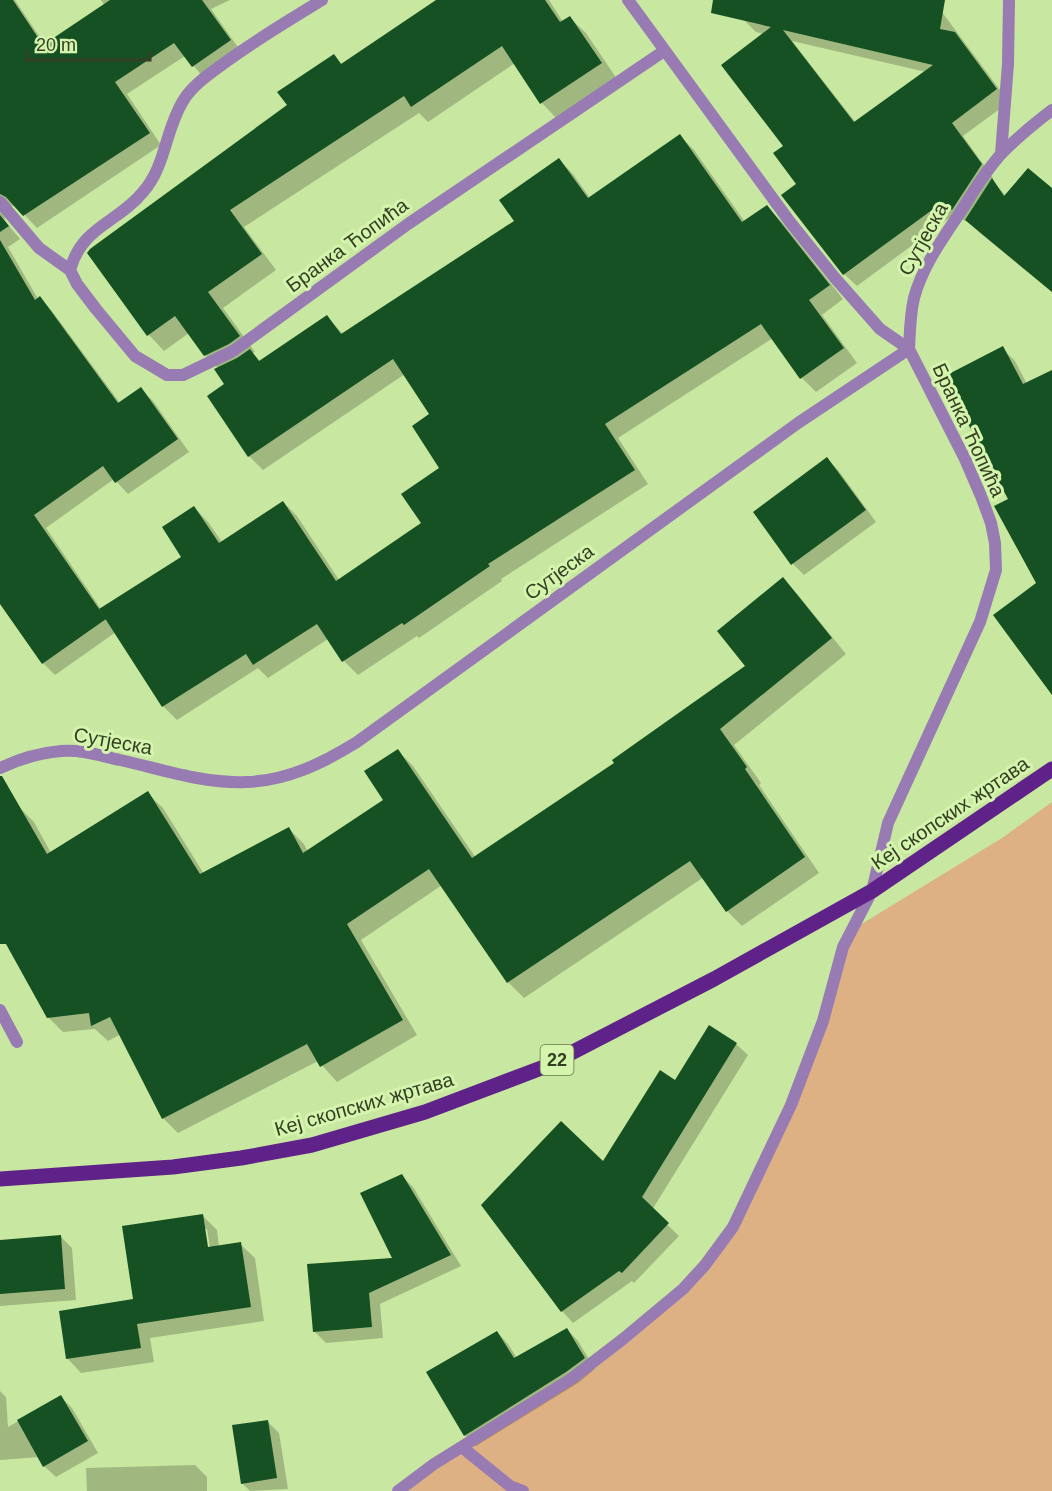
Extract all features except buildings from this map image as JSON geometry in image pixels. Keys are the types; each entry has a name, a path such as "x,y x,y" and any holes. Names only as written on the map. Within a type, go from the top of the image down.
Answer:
{"main road":[{"name":"Кеј скопских жртава","path":"0,1179 173,1167 312,1145 426,1112 544,1067 714,980 872,891 1052,770"}],"street":[{"path":"70,270 74,254 84,240 141,196 153,180 176,114 184,99 197,85 249,45 322,0"},
{"name":"Бранка Ћопића","path":"628,0 790,222 834,278 880,329 909,349 964,459 991,523 995,543 996,570 980,622 888,823 872,891"},
{"path":"1001,154 1008,64 1009,0"},
{"name":"Бранка Ћопића","path":"0,202 39,248 70,270 77,284 135,356 167,375 183,375 232,351 408,224 664,51"},
{"name":"Сутјеска","path":"0,768 38,754 63,751 91,753 213,781 247,782 296,773 329,760 798,423 909,349 910,320 914,298 922,276 952,224 983,176 1001,154 1052,110"},
{"name":"Кеј скопских жртава","path":"398,1491 434,1464 571,1379 683,1289 705,1265 734,1227 791,1105 823,1021 843,947 872,891"},
{"path":"0,1011 17,1042"},
{"path":"463,1448 510,1486 523,1491"}],"shaded area":[{"path":"1052,802 1052,1491 398,1491 571,1379 683,1289 733,1227 791,1105 843,947 860,925 1002,838"}]}
